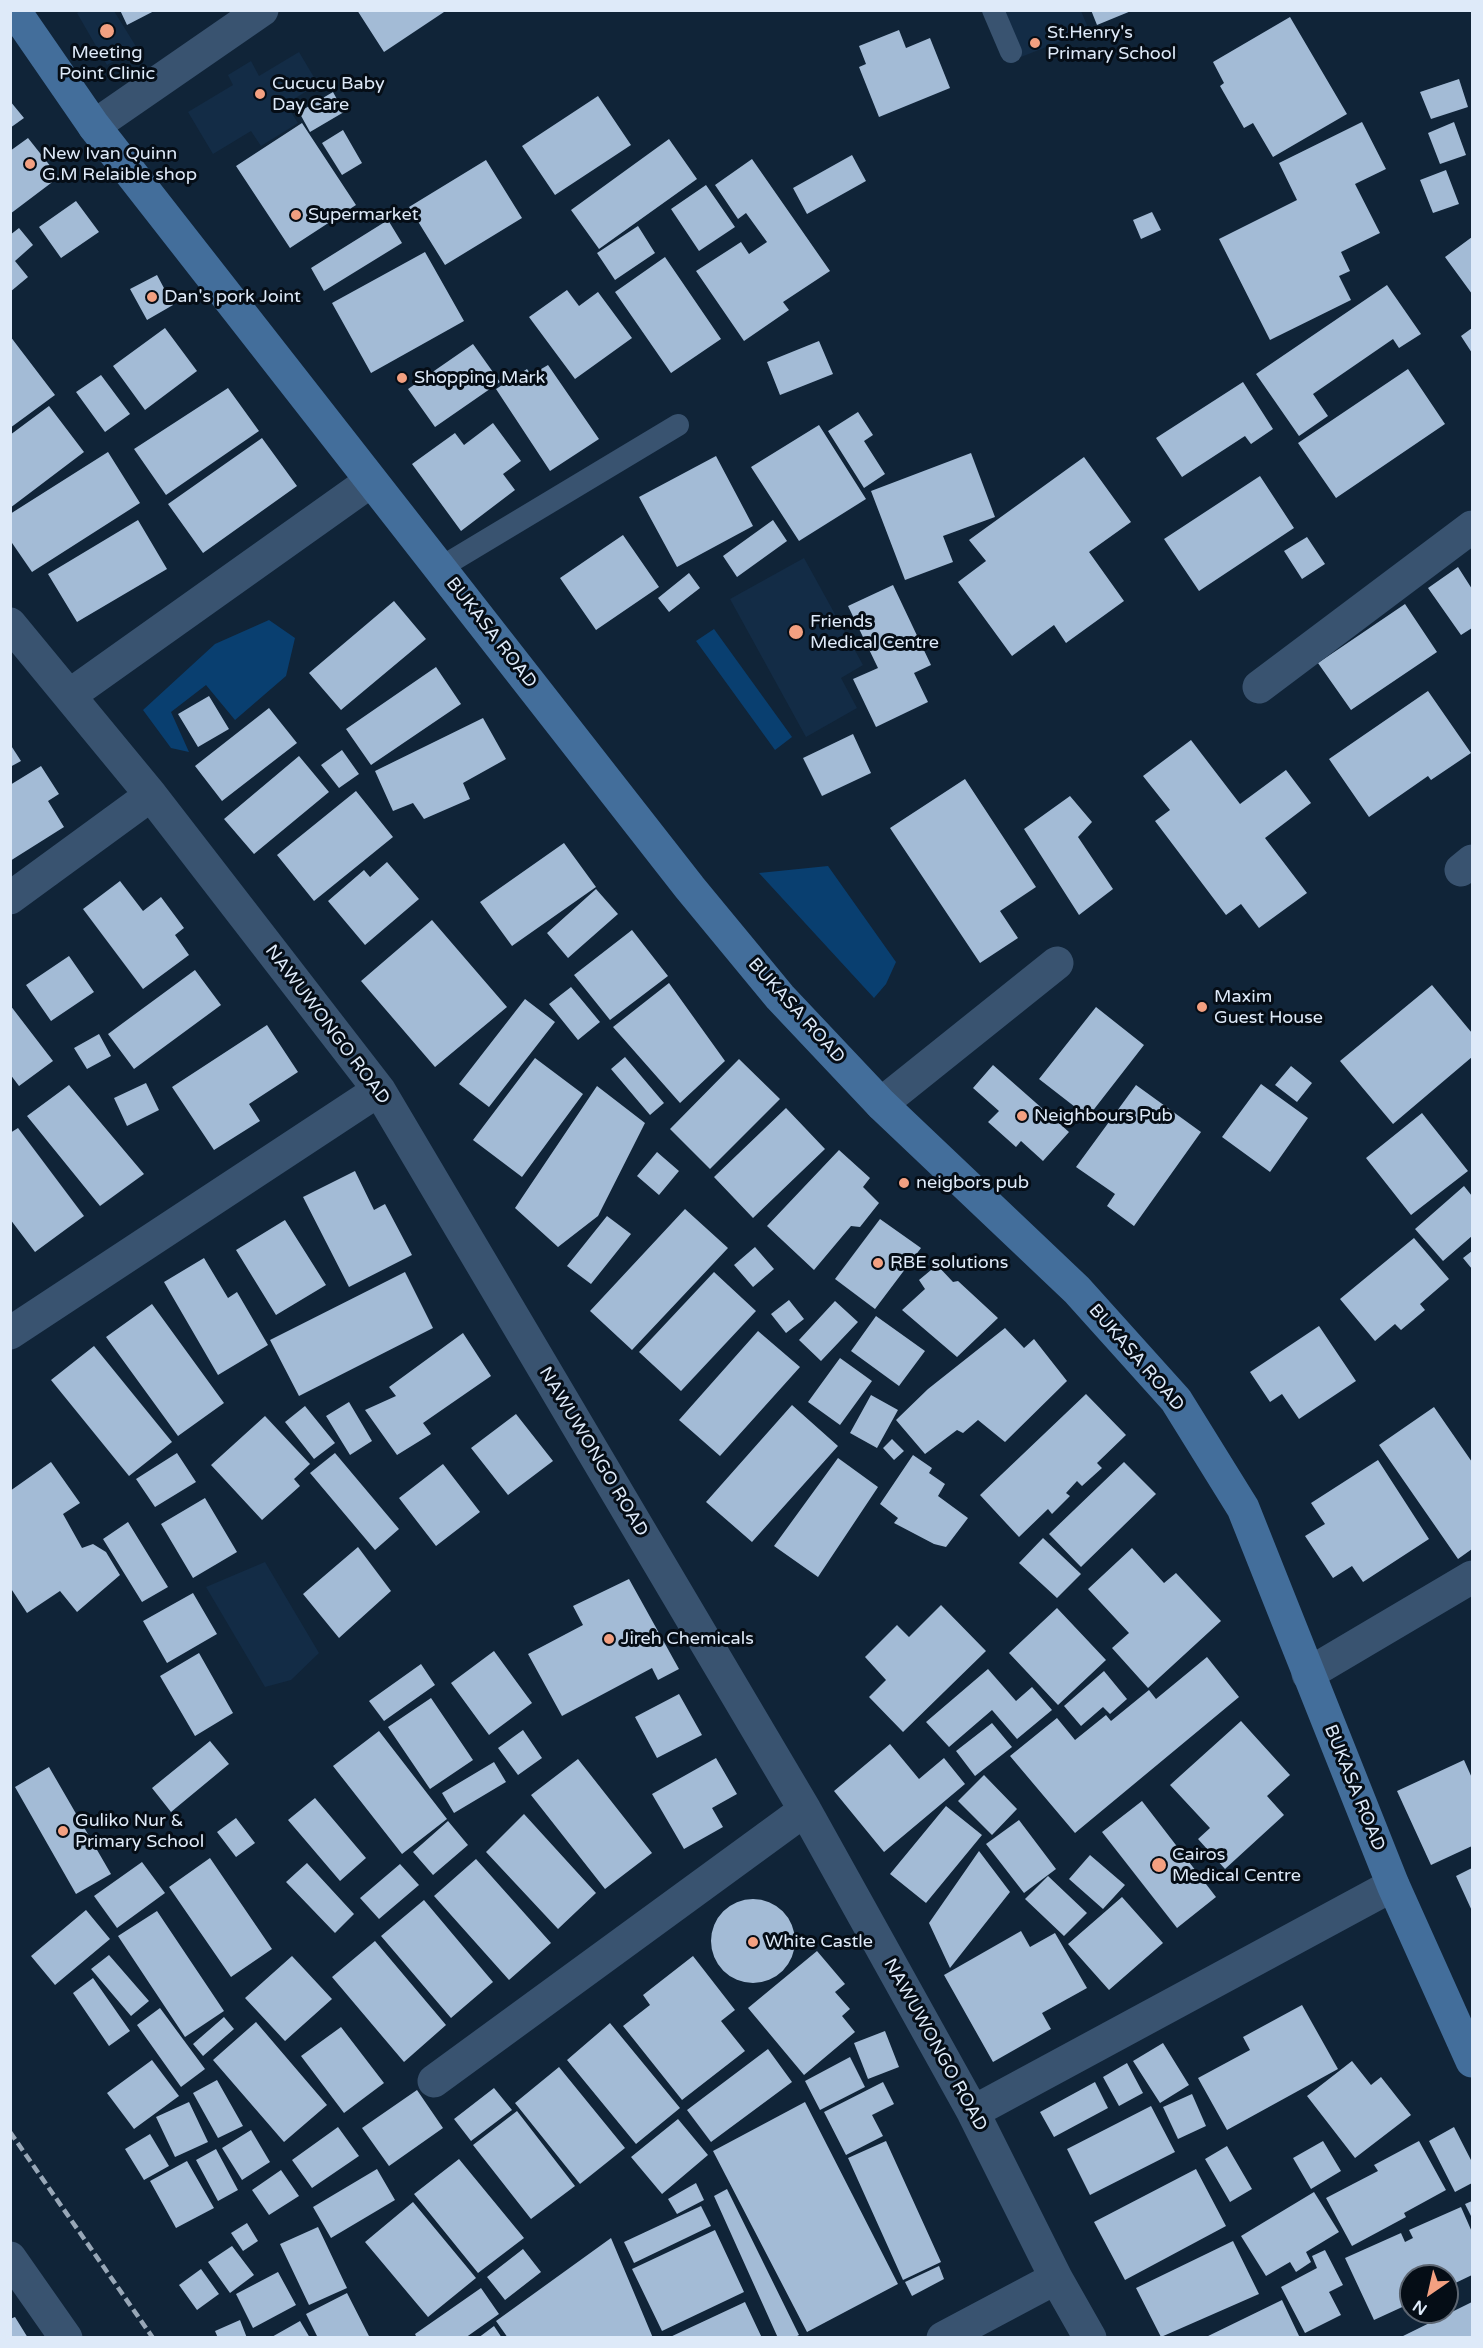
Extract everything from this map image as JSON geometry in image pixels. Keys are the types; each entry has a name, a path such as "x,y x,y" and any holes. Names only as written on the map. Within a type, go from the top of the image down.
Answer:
{"street":[{"name":"BUKASA ROAD","path":"14,10 94,126 705,906 780,997 881,1104 1077,1290 1176,1400 1243,1508 1393,1885 1472,2060"},
{"path":"94,126 262,10"},
{"path":"70,695 371,481"},
{"path":"1259,687 1473,528"},
{"name":"NAWUWONGO ROAD","path":"10,624 151,795 379,1090 806,1810 973,2112 1056,2278 1090,2337"},
{"path":"10,898 151,795"},
{"path":"881,1104 1056,963"},
{"path":"10,1333 379,1090"},
{"path":"1308,1674 1473,1576"},
{"path":"434,2081 806,1810"},
{"path":"973,2112 1393,1885"},
{"path":"10,2258 66,2337"},
{"path":"943,2337 1056,2278"}],"lane":[{"path":"993,10 1011,52"},
{"path":"440,568 678,425"}],"shaded area":[{"name":"Meeting Point Clinic","path":"82,10 114,11 137,48 107,65 77,13"},
{"name":"St.Henry's Primary School","path":"1002,11 1081,11 1089,30 1021,57"},
{"name":"Cucucu Baby Day Care","path":"299,52 318,84 286,104 298,123 261,146 251,131 213,154 188,112 233,85 228,75 251,61 259,76"},
{"name":"Friends Medical Centre","path":"804,558 863,665 841,678 857,708 806,737 730,599"},
{"path":"269,620 295,638 286,676 235,720 206,685 171,712 189,752 171,748 143,710 215,644"},
{"path":"714,629 792,737 775,750 696,641"},
{"path":"828,866 896,962 886,984 874,998 759,873"},
{"path":"265,1562 319,1653 291,1680 265,1687 206,1587"}],"building":[{"path":"120,10 156,10 127,25"},
{"path":"357,10 447,10 384,52"},
{"path":"1091,10 1131,10 1131,11 1097,25"},
{"path":"1290,17 1347,114 1273,157 1253,123 1244,128 1220,86 1224,83 1213,62"},
{"path":"899,30 906,48 930,38 950,88 879,117 859,67 866,64 859,46"},
{"path":"1459,79 1468,107 1431,119 1420,92"},
{"path":"333,92 344,112 310,132 299,112"},
{"path":"598,96 631,145 555,195 522,146"},
{"path":"10,101 24,118 10,128"},
{"path":"1362,122 1386,169 1355,184 1380,233 1341,252 1350,271 1339,276 1351,300 1270,340 1219,239 1297,200 1279,163"},
{"path":"1454,122 1466,155 1440,164 1428,133"},
{"path":"302,123 356,205 290,248 236,166"},
{"path":"343,130 362,163 342,175 322,143"},
{"name":"New Ivan Quinn G.M Relaible shop","path":"28,138 59,177 10,214 10,151"},
{"path":"669,139 697,179 599,249 571,210"},
{"path":"852,155 866,181 807,214 793,188"},
{"path":"752,159 830,271 783,302 789,310 744,341 696,271 741,242 749,254 767,242 746,213 738,219 715,185"},
{"path":"486,160 522,218 445,265 409,207"},
{"path":"1446,170 1459,204 1433,213 1420,180"},
{"path":"706,185 735,227 699,251 671,209"},
{"path":"76,201 99,232 61,258 39,227"},
{"path":"1152,212 1161,230 1141,239 1133,220"},
{"path":"388,220 402,243 324,291 311,268"},
{"path":"638,226 655,253 615,280 597,253"},
{"path":"19,228 33,245 15,261 28,277 10,292 10,235"},
{"path":"1472,237 1472,294 1445,257"},
{"path":"425,252 464,321 371,373 332,303"},
{"path":"665,257 721,339 671,373 615,292"},
{"name":"Dan's pork Joint","path":"157,275 173,305 147,320 130,289"},
{"path":"1387,285 1421,334 1399,348 1393,339 1313,394 1328,416 1299,436 1256,374"},
{"path":"567,290 579,306 598,292 632,338 575,379 529,317"},
{"path":"165,328 197,371 145,410 113,366"},
{"path":"1472,328 1472,353 1461,336"},
{"path":"10,336 55,395 10,428"},
{"path":"819,341 833,374 780,395 767,362"},
{"path":"473,344 500,382 435,427 408,389"},
{"path":"548,365 599,439 550,471 496,389 527,369 531,375"},
{"path":"1408,369 1445,424 1336,498 1298,443"},
{"path":"101,375 130,414 105,432 76,392"},
{"path":"1243,382 1273,429 1251,444 1245,436 1182,477 1156,438"},
{"path":"228,388 259,431 166,495 134,449"},
{"path":"49,406 84,452 10,508 10,435"},
{"path":"858,412 873,435 864,441 885,474 864,488 828,431"},
{"path":"493,423 521,461 503,474 515,490 461,531 412,464 455,433 464,445"},
{"path":"819,425 866,499 799,541 751,467"},
{"path":"262,438 297,486 203,553 168,504"},
{"path":"108,452 140,503 32,572 10,540 10,514"},
{"path":"971,453 995,517 943,536 953,562 905,580 871,491"},
{"path":"716,456 753,526 677,567 639,497"},
{"path":"1084,457 1131,522 1089,552 1124,601 1066,643 1054,625 1012,656 958,582 986,561 969,540"},
{"path":"1260,476 1294,528 1199,591 1164,539"},
{"path":"138,520 167,569 77,622 48,574"},
{"path":"773,520 787,541 737,577 723,556"},
{"path":"623,535 659,587 596,630 560,578"},
{"path":"1307,537 1325,564 1302,579 1284,551"},
{"path":"1458,567 1472,589 1472,628 1461,635 1428,588"},
{"path":"689,573 700,588 669,612 658,598"},
{"path":"893,585 931,665 914,673 928,702 876,727 853,679 878,668 848,606"},
{"path":"394,601 426,639 341,710 309,673"},
{"path":"1405,604 1437,652 1351,710 1318,663"},
{"path":"436,667 461,704 371,765 346,729"},
{"path":"1428,691 1471,753 1431,780 1428,776 1369,817 1329,759"},
{"path":"209,696 229,729 198,747 178,714"},
{"path":"269,708 297,743 222,801 195,766"},
{"path":"483,718 506,759 463,783 470,799 424,819 413,803 393,811 375,771"},
{"path":"853,734 871,773 822,796 803,758"},
{"path":"1191,740 1240,804 1286,770 1311,803 1265,838 1307,893 1259,928 1241,904 1226,915 1155,821 1170,810 1143,776"},
{"path":"10,744 21,761 10,767"},
{"path":"342,750 359,774 339,788 321,765"},
{"path":"299,756 329,792 254,854 224,819"},
{"path":"41,766 59,794 48,801 64,827 10,861 10,785"},
{"path":"965,779 1036,887 1000,911 1018,938 980,963 890,828"},
{"path":"356,791 393,837 314,901 277,855"},
{"path":"1070,796 1092,822 1078,837 1113,889 1079,915 1024,829"},
{"path":"564,843 596,887 512,946 480,902"},
{"path":"387,862 419,899 365,945 328,901 364,870 370,877"},
{"path":"120,881 143,911 161,897 184,928 175,935 189,955 143,989 83,909"},
{"path":"596,889 618,914 568,958 547,933"},
{"path":"432,920 507,1007 435,1067 361,981"},
{"path":"632,930 668,976 610,1020 574,975"},
{"path":"69,956 94,992 51,1021 26,985"},
{"path":"195,970 221,1005 134,1069 108,1034"},
{"path":"669,983 725,1061 680,1103 613,1027"},
{"path":"1432,985 1472,1033 1472,1057 1393,1124 1340,1061"},
{"path":"571,987 600,1022 578,1040 549,1004"},
{"path":"525,999 555,1022 489,1107 459,1084"},
{"path":"10,1005 53,1061 19,1086 10,1074"},
{"path":"1096,1007 1144,1045 1088,1117 1039,1079"},
{"path":"267,1025 298,1072 249,1104 260,1121 214,1150 172,1087"},
{"path":"99,1034 111,1056 87,1069 74,1048"},
{"path":"625,1057 664,1103 650,1115 611,1069"},
{"path":"535,1058 583,1094 522,1177 473,1140"},
{"path":"739,1059 780,1099 710,1169 670,1129"},
{"name":"Neighbours Pub","path":"993,1065 1069,1132 1043,1161 1021,1141 1016,1147 988,1122 999,1111 973,1088"},
{"path":"1291,1066 1312,1083 1297,1102 1275,1085"},
{"path":"146,1083 159,1110 127,1126 114,1098"},
{"path":"1261,1084 1308,1118 1270,1172 1222,1137"},
{"path":"69,1085 144,1174 100,1206 27,1116"},
{"path":"1136,1085 1201,1132 1134,1226 1107,1206 1115,1194 1076,1167"},
{"path":"597,1086 645,1123 598,1216 558,1247 515,1208"},
{"path":"786,1108 825,1149 753,1218 714,1177"},
{"path":"1422,1113 1468,1171 1411,1215 1366,1158"},
{"path":"18,1128 84,1216 35,1252 10,1219 10,1133"},
{"path":"839,1150 870,1178 863,1187 879,1203 860,1227 851,1226 814,1270 767,1226"},
{"path":"657,1152 679,1171 659,1195 637,1176"},
{"path":"355,1171 374,1210 385,1204 412,1255 349,1287 303,1197"},
{"path":"1464,1186 1472,1196 1472,1236 1443,1261 1415,1229"},
{"path":"685,1209 728,1248 632,1350 590,1311"},
{"path":"607,1216 631,1234 591,1284 567,1266"},
{"name":"RBE solutions","path":"880,1219 921,1248 875,1309 835,1279"},
{"path":"285,1220 326,1285 276,1315 236,1250"},
{"path":"1414,1238 1449,1279 1420,1304 1425,1310 1401,1330 1395,1324 1375,1341 1340,1299"},
{"path":"755,1247 774,1269 753,1287 734,1265"},
{"path":"1472,1251 1472,1269 1463,1258"},
{"path":"204,1258 228,1298 237,1292 268,1345 218,1375 164,1282"},
{"path":"937,1265 953,1282 958,1281 998,1318 957,1357 902,1310 925,1289 919,1280"},
{"path":"405,1272 433,1328 299,1396 270,1340"},
{"path":"714,1272 756,1311 681,1391 639,1352"},
{"path":"789,1300 804,1319 786,1333 771,1314"},
{"path":"835,1301 858,1322 821,1361 799,1340"},
{"path":"152,1304 224,1403 178,1436 106,1337"},
{"path":"876,1316 925,1351 899,1386 851,1351"},
{"path":"1319,1326 1356,1381 1299,1419 1282,1394 1270,1402 1250,1372"},
{"path":"1005,1328 1024,1348 1034,1339 1067,1381 1005,1442 978,1420 963,1433 957,1430 925,1454 896,1420 928,1389"},
{"path":"758,1331 800,1367 720,1456 679,1420"},
{"path":"463,1333 491,1376 423,1423 431,1434 397,1455 365,1410 396,1396 389,1387"},
{"path":"94,1346 172,1442 129,1476 51,1380"},
{"path":"840,1358 872,1381 840,1425 808,1402"},
{"path":"1086,1394 1126,1435 1097,1463 1102,1468 1082,1486 1077,1481 1066,1493 1070,1496 1052,1514 1048,1509 1019,1537 980,1495"},
{"path":"871,1395 898,1410 877,1448 850,1433"},
{"path":"349,1402 372,1441 350,1455 326,1416"},
{"path":"792,1405 838,1446 752,1542 706,1502"},
{"path":"305,1406 335,1443 314,1459 285,1422"},
{"path":"1434,1407 1472,1462 1472,1549 1458,1559 1379,1445"},
{"path":"516,1414 553,1461 508,1495 471,1448"},
{"path":"265,1416 310,1464 294,1479 300,1486 262,1520 211,1465"},
{"path":"892,1439 904,1451 894,1460 883,1448"},
{"path":"177,1453 196,1482 155,1507 136,1479"},
{"path":"335,1453 399,1529 375,1550 310,1473"},
{"path":"913,1455 932,1468 929,1473 945,1484 938,1496 968,1518 946,1547 934,1544 894,1523 898,1518 880,1504"},
{"path":"838,1458 878,1487 818,1577 774,1546"},
{"path":"1378,1460 1429,1539 1363,1582 1352,1566 1333,1578 1305,1536 1325,1524 1311,1503"},
{"path":"51,1462 80,1503 63,1514 82,1548 93,1544 106,1552 120,1575 77,1612 60,1591 27,1613 10,1587 10,1491"},
{"path":"1124,1462 1156,1494 1081,1567 1049,1534"},
{"path":"443,1464 480,1512 436,1546 399,1498"},
{"path":"205,1498 237,1552 193,1578 161,1524"},
{"path":"128,1522 168,1587 142,1602 103,1539"},
{"path":"1043,1538 1081,1574 1057,1598 1019,1563"},
{"path":"358,1547 391,1591 339,1638 303,1594"},
{"path":"1132,1548 1164,1583 1176,1573 1221,1621 1148,1688 1112,1648 1129,1633 1088,1589"},
{"name":"Jireh Chemicals","path":"629,1579 679,1669 658,1680 652,1668 562,1716 528,1654 583,1625 573,1606"},
{"path":"193,1593 217,1634 167,1663 143,1621"},
{"path":"941,1605 986,1651 903,1732 869,1697 886,1680 865,1657 897,1625 909,1637"},
{"path":"1057,1608 1106,1660 1058,1705 1009,1653"},
{"path":"494,1651 532,1703 489,1735 451,1683"},
{"path":"199,1653 233,1713 195,1736 160,1676"},
{"path":"1207,1657 1239,1697 1075,1833 1010,1756 1057,1718 1075,1740 1106,1715 1111,1721 1149,1690 1156,1699"},
{"path":"421,1664 435,1685 384,1721 369,1701"},
{"path":"988,1669 1016,1701 1032,1687 1052,1710 1017,1739 992,1710 949,1747 926,1722"},
{"path":"1104,1671 1127,1699 1110,1714 1103,1707 1081,1726 1064,1706"},
{"path":"679,1694 702,1735 657,1758 635,1717"},
{"path":"431,1698 473,1760 430,1789 388,1727"},
{"path":"1241,1721 1290,1775 1267,1796 1284,1815 1225,1869 1198,1839 1210,1828 1170,1785"},
{"path":"992,1723 1012,1747 975,1776 956,1751"},
{"path":"523,1730 542,1758 518,1775 498,1748"},
{"path":"379,1731 447,1819 402,1854 333,1766"},
{"name":"Guliko Nur & Primary School","path":"210,1741 229,1764 171,1812 152,1788"},
{"path":"890,1744 919,1779 944,1758 965,1784 884,1852 834,1791"},
{"path":"716,1758 737,1794 712,1808 723,1827 684,1849 652,1794"},
{"path":"578,1759 652,1853 605,1889 531,1795"},
{"path":"1464,1760 1472,1778 1472,1846 1431,1865 1397,1791"},
{"path":"494,1762 506,1782 454,1813 442,1793"},
{"name":"Guliko Nur & Primary School","path":"49,1767 111,1874 76,1894 15,1787"},
{"path":"984,1775 1017,1809 992,1835 958,1801"},
{"path":"315,1798 366,1858 340,1881 288,1820"},
{"name":"Cairos Medical Centre","path":"1142,1801 1216,1897 1177,1928 1102,1832"},
{"path":"946,1806 982,1835 926,1903 890,1874"},
{"path":"524,1814 596,1893 558,1929 486,1852"},
{"path":"236,1818 255,1843 236,1857 217,1832"},
{"path":"1019,1820 1056,1869 1024,1893 986,1844"},
{"path":"448,1821 468,1845 433,1875 413,1852"},
{"path":"979,1851 1010,1892 950,1968 929,1923"},
{"path":"1090,1855 1125,1885 1103,1909 1069,1879"},
{"path":"210,1858 272,1949 231,1977 169,1887"},
{"path":"476,1859 551,1943 509,1980 434,1896"},
{"path":"142,1862 165,1893 117,1928 94,1896"},
{"path":"307,1863 354,1914 335,1933 286,1882"},
{"path":"400,1864 419,1885 379,1919 360,1898"},
{"path":"1472,1868 1472,1911 1456,1876"},
{"path":"1048,1876 1087,1913 1064,1936 1025,1899"},
{"path":"1122,1897 1163,1943 1109,1990 1068,1944"},
{"name":"White Castle","path":"753,1899 769,1902 783,1911 792,1925 795,1941 792,1957 783,1971 769,1980 753,1983 737,1980 723,1971 714,1957 711,1941 714,1925 723,1911 737,1902"},
{"path":"424,1900 493,1982 451,2018 381,1936"},
{"path":"86,1910 110,1939 55,1985 31,1956"},
{"path":"157,1911 224,2011 185,2037 118,1936"},
{"path":"1021,1931 1030,1947 1055,1933 1087,1988 1042,2013 1051,2029 993,2062 944,1975"},
{"path":"375,1941 446,2025 404,2062 332,1977"},
{"path":"817,1951 845,1984 835,1992 850,2009 842,2016 855,2032 804,2075 748,2008"},
{"path":"109,1955 149,2001 131,2016 91,1969"},
{"path":"292,1956 332,1999 285,2041 245,1998"},
{"path":"693,1956 735,2010 721,2021 745,2051 682,2100 623,2026 650,2005 643,1995"},
{"path":"93,1978 130,2031 109,2046 73,1993"},
{"path":"1302,2005 1338,2069 1227,2130 1198,2078 1250,2050 1243,2037"},
{"path":"160,2008 205,2069 181,2087 137,2025"},
{"path":"224,2017 234,2029 203,2056 193,2044"},
{"path":"256,2022 327,2105 284,2142 213,2060"},
{"path":"610,2023 680,2108 636,2144 567,2060"},
{"path":"341,2027 384,2083 344,2113 301,2056"},
{"path":"885,2031 899,2067 868,2079 854,2043"},
{"path":"1163,2043 1189,2085 1160,2103 1133,2061"},
{"path":"768,2049 792,2082 711,2142 687,2110"},
{"path":"850,2057 865,2087 820,2110 805,2081"},
{"path":"152,2060 179,2096 134,2129 107,2093"},
{"path":"1352,2061 1371,2085 1381,2077 1411,2115 1355,2158 1307,2096"},
{"path":"1127,2063 1143,2093 1119,2106 1103,2077"},
{"path":"559,2067 625,2148 580,2184 515,2103"},
{"path":"217,2080 243,2126 218,2138 193,2093"},
{"path":"883,2082 894,2104 872,2115 883,2136 846,2155 824,2112"},
{"path":"1095,2082 1108,2108 1054,2137 1040,2112"},
{"path":"494,2088 512,2110 471,2141 454,2119"},
{"path":"417,2090 443,2128 389,2166 362,2128"},
{"path":"1192,2094 1206,2126 1178,2139 1163,2107"},
{"path":"189,2102 208,2142 175,2157 156,2117"},
{"path":"805,2102 898,2284 807,2332 713,2151"},
{"path":"1151,2106 1175,2152 1090,2195 1067,2149"},
{"path":"517,2111 575,2186 531,2219 473,2145"},
{"path":"678,2119 708,2155 662,2194 631,2157"},
{"path":"338,2127 359,2156 312,2188 292,2160"},
{"path":"1454,2127 1472,2162 1472,2183 1455,2192 1429,2141"},
{"path":"251,2130 270,2162 242,2180 222,2148"},
{"path":"150,2134 169,2166 144,2180 125,2149"},
{"path":"886,2141 941,2262 903,2280 848,2158"},
{"path":"1323,2141 1341,2171 1311,2189 1293,2158"},
{"path":"1419,2141 1446,2190 1404,2213 1406,2217 1352,2246 1326,2198 1378,2171 1374,2165"},
{"path":"1227,2146 1252,2189 1230,2202 1205,2159"},
{"path":"216,2149 238,2190 218,2201 196,2160"},
{"path":"459,2159 524,2238 478,2273 414,2194"},
{"path":"187,2161 214,2208 176,2228 150,2181"},
{"path":"377,2169 395,2200 331,2238 313,2207"},
{"path":"1196,2169 1226,2226 1125,2280 1094,2222"},
{"path":"281,2170 299,2196 269,2215 252,2190"},
{"path":"696,2183 704,2200 677,2214 668,2199"},
{"path":"727,2189 799,2335 793,2338 778,2338 714,2196"},
{"path":"1314,2192 1339,2232 1306,2252 1311,2262 1296,2272 1290,2262 1266,2276 1241,2236"},
{"path":"1472,2201 1472,2218 1465,2204"},
{"path":"413,2202 476,2278 428,2317 365,2242"},
{"path":"701,2206 711,2226 634,2263 624,2242"},
{"path":"1461,2207 1472,2232 1472,2275 1459,2281 1459,2264 1399,2264 1399,2309 1374,2320 1345,2258 1401,2233 1405,2242 1413,2238 1409,2230"},
{"path":"247,2223 258,2241 243,2251 231,2233"},
{"path":"318,2227 347,2288 309,2305 280,2244"},
{"path":"715,2230 744,2292 662,2331 632,2269"},
{"path":"611,2238 653,2338 508,2338 496,2321"},
{"path":"1233,2241 1259,2294 1161,2337 1136,2288"},
{"path":"232,2246 254,2275 230,2293 208,2262"},
{"path":"523,2249 541,2272 505,2300 487,2277"},
{"path":"1325,2250 1343,2285 1329,2292 1341,2315 1305,2333 1281,2287 1317,2268 1312,2256"},
{"path":"939,2266 944,2279 912,2296 905,2282"},
{"path":"201,2269 219,2294 197,2310 179,2285"},
{"path":"278,2272 296,2305 253,2328 236,2294"},
{"path":"481,2288 499,2314 465,2338 417,2338 415,2334"},
{"path":"347,2293 370,2338 318,2338 306,2314"},
{"path":"1282,2300 1300,2338 1204,2338"},
{"path":"745,2302 762,2338 668,2338"},
{"path":"1472,2302 1472,2338 1399,2338 1427,2324 1459,2324 1459,2308"},
{"path":"15,2317 28,2338 10,2338 10,2319"},
{"path":"240,2320 247,2338 218,2338 215,2331"},
{"path":"300,2321 310,2338 270,2338"},
{"path":"494,2326 502,2338 478,2338"}],"railway":[{"path":"10,2132 153,2338"}],"place":[{"name":"Meeting Point Clinic","path":"107,31"},
{"name":"St.Henry's Primary School","path":"1035,43"},
{"name":"Cucucu Baby Day Care","path":"260,94"},
{"name":"New Ivan Quinn G.M Relaible shop","path":"30,164"},
{"name":"Supermarket","path":"296,215"},
{"name":"Dan's pork Joint","path":"152,297"},
{"name":"Shopping Mark","path":"402,378"},
{"name":"Friends Medical Centre","path":"796,632"},
{"name":"Maxim Guest House","path":"1202,1007"},
{"name":"Neighbours Pub","path":"1022,1116"},
{"name":"neigbors pub","path":"904,1183"},
{"name":"RBE solutions","path":"878,1263"},
{"name":"Jireh Chemicals","path":"609,1639"},
{"name":"Guliko Nur & Primary School","path":"63,1831"},
{"name":"Cairos Medical Centre","path":"1159,1865"},
{"name":"White Castle","path":"753,1942"}]}
